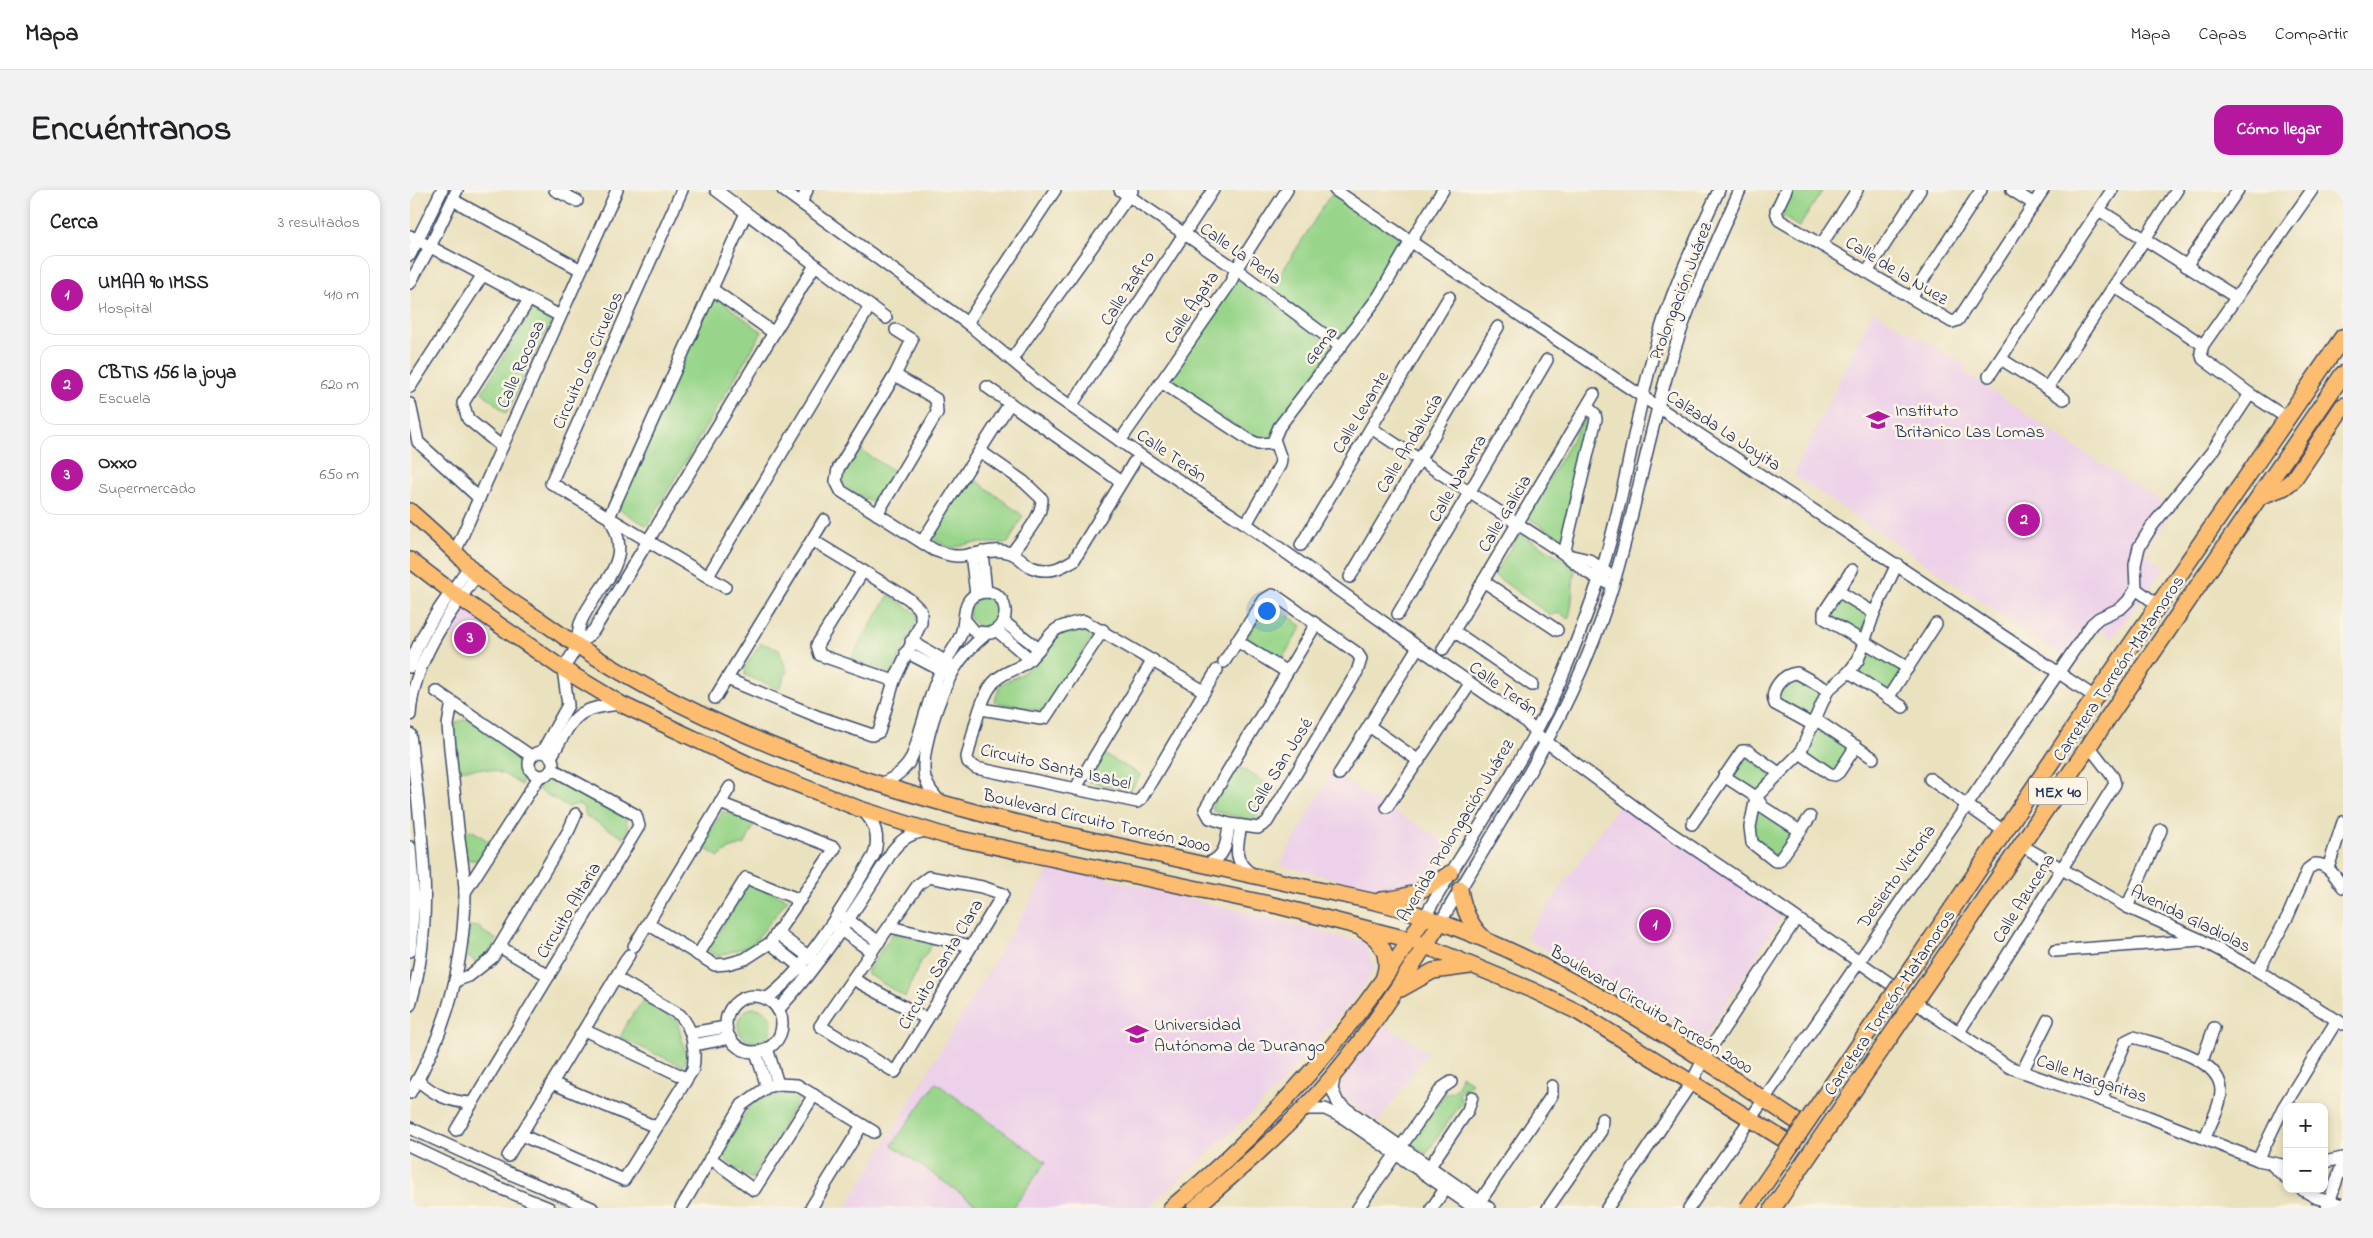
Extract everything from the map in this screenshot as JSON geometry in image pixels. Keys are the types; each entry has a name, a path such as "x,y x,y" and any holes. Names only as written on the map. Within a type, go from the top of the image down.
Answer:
{"highway":[{"name":"MEX 40","path":"1748,1208 2002,837 2095,697 2343,337"},
{"name":"Carretera Torreón-Matamoros","path":"1774,1208 2343,374"},
{"path":"2260,496 2284,488 2293,480 2343,406"},
{"path":"2023,841 2036,814 2097,717 2099,710 2095,697"},
{"path":"1761,1208 1780,1180 1800,1137 1812,1103 1959,888 2002,837"},
{"path":"1739,1208 1768,1167 1828,1110 1892,1026 1910,1006"},
{"path":"1812,1103 1818,1112 1828,1110"},
{"path":"1768,1167 1778,1170 1780,1180"}],"main road":[{"name":"Boulevard Circuito Torreón 2000","path":"410,511 473,571 577,647 664,696 766,744 877,785 942,803 1051,831 1324,891 1374,900 1425,916 1521,954 1592,991 1764,1099 1800,1137"},
{"path":"410,560 456,595 563,669 621,704 756,768 860,809 928,830 1351,923 1411,940 1534,990 1578,1012 1751,1119 1800,1137"},
{"path":"756,768 766,744"},
{"path":"1043,855 1051,831"},
{"path":"1374,900 1395,899 1415,894 1433,885 1450,873"},
{"path":"1460,889 1462,904 1468,917 1476,930 1490,943"},
{"name":"Avenida Prolongación Juárez","path":"1171,1208 1215,1171 1270,1119 1352,1024 1411,940 1425,916"},
{"path":"1351,923 1371,934 1381,944 1387,964 1382,982"},
{"name":"Avenida Prolongación Juárez","path":"1195,1208 1247,1163 1303,1109 1335,1073 1395,992 1440,923"},
{"path":"1395,992 1433,970 1447,967 1475,966"}],"street":[{"path":"410,255 414,238 442,190"},
{"name":"Calle Rocosa","path":"455,552 617,190"},
{"name":"Circuito Los Ciruelos","path":"682,190 551,483 726,587"},
{"path":"716,190 886,318"},
{"name":"Calle Terán","path":"783,190 967,323 1046,389 1120,441 1246,524 1418,648 1524,720 1546,742 1796,919"},
{"path":"801,203 807,190"},
{"path":"967,323 1055,190"},
{"name":"Calle Zafiro","path":"1071,406 1213,190"},
{"name":"Calle Ágata","path":"1120,441 1231,282 1236,269 1287,190"},
{"name":"Calzada La Joyita","path":"1335,190 1642,397 1897,564 2095,697"},
{"name":"Gema","path":"1274,443 1274,436 1279,427 1379,296 1443,190"},
{"name":"Prolongación Juárez","path":"1642,397 1655,348 1679,279 1719,190"},
{"name":"Prolongación Juárez","path":"1658,407 1690,305 1740,190"},
{"name":"Calle de la Nuez","path":"1786,190 1776,211 1777,217 1821,246 1949,322 1958,320 2043,190"},
{"path":"1821,246 1857,190"},
{"path":"1867,272 1920,190"},
{"path":"1911,298 1982,190"},
{"path":"2012,190 2034,204"},
{"path":"1990,376 2112,190"},
{"path":"2047,388 2177,190"},
{"path":"2186,266 2238,190"},
{"path":"2287,418 2250,394 2203,359 2202,350 2312,190"},
{"path":"558,191 577,202"},
{"path":"1012,359 1127,192"},
{"name":"Calle La Perla","path":"1127,192 1341,346"},
{"path":"410,283 455,195 581,270"},
{"path":"2099,210 2236,298"},
{"path":"577,647 580,624 618,562 618,536 609,518 746,213"},
{"path":"414,238 560,316"},
{"path":"559,734 568,705 563,669 577,647 594,630 815,265"},
{"path":"410,387 482,276"},
{"path":"2114,286 2202,350"},
{"path":"712,289 774,333"},
{"name":"Calle Levante","path":"1302,545 1449,297"},
{"path":"502,447 468,418 463,403 529,300"},
{"path":"708,576 870,306"},
{"name":"Calle Andalucía","path":"1350,577 1498,327"},
{"path":"896,330 912,340 895,375 836,475 841,491 922,542 948,555 977,553 1012,554 1024,564 1037,569 1058,569 1074,560 1134,462"},
{"path":"2001,359 2064,399"},
{"name":"Calle Navarra","path":"1398,614 1547,360"},
{"path":"877,514 937,413 938,406 936,399 895,375"},
{"path":"1161,382 1251,441 1258,444 1274,443 1281,459 1280,465 1246,524"},
{"path":"987,387 1121,482"},
{"name":"Calle Galicia","path":"1443,649 1594,394"},
{"path":"2158,605 2136,589 2135,565 2139,547 2152,526 2211,453 2250,394"},
{"name":"Avenida Prolongación Juárez","path":"1425,916 1535,733 1569,658 1599,580 1624,486 1642,397"},
{"path":"922,542 1010,403"},
{"path":"410,404 418,442 479,498"},
{"path":"1564,554 1596,419 1595,414 1586,407"},
{"name":"Avenida Prolongación Juárez","path":"1440,923 1546,742 1581,668 1614,583 1632,519 1658,407"},
{"path":"1371,428 1518,523 1599,580 1614,583"},
{"path":"980,451 1024,482 1042,499 1039,512 1012,554"},
{"path":"715,698 824,520"},
{"path":"727,680 819,717 874,735 880,730 894,681 921,623 921,611 909,600 812,540"},
{"path":"977,553 981,593"},
{"path":"1564,554 1589,560 1602,567 1614,583"},
{"path":"618,562 631,569"},
{"path":"1810,817 1781,859 1777,861 1757,849 1751,839 1750,826 1756,797 1800,753 1828,690 1849,672 1862,654 1874,613 1897,564"},
{"path":"1852,570 1823,616 1908,668"},
{"path":"410,667 423,637 473,571"},
{"path":"864,572 817,646 817,650 820,655 894,681"},
{"path":"1484,581 1557,630"},
{"name":"Desierto Victoria","path":"1689,1208 2092,624 2099,618 2121,608 2136,589"},
{"path":"1838,591 1874,613"},
{"path":"877,785 901,772 913,755 961,634 965,620 966,605 981,593"},
{"path":"942,803 929,788 924,760 948,669 995,629 1006,611 1002,600 981,593"},
{"path":"410,715 415,682 456,595"},
{"name":"Calle San José","path":"1269,595 1276,596 1316,624 1357,653 1361,659 1361,664 1267,822 1258,828 1229,824 1210,818 1205,809 1316,624"},
{"name":"Circuito Santa Isabel","path":"1204,691 1084,620 1070,623 1050,632 1039,649 1019,669 999,677 993,683 981,709 967,757 969,765 1137,802 1141,799 1204,691 1269,595"},
{"path":"965,620 975,632 995,629 1039,649"},
{"path":"1890,695 1936,624"},
{"path":"995,629 1030,659"},
{"path":"981,709 1041,719 1045,718 1103,630"},
{"path":"1454,631 1532,685"},
{"path":"911,641 948,669"},
{"path":"1237,642 1287,672"},
{"path":"1338,774 1418,648"},
{"path":"906,652 948,669"},
{"path":"1074,789 1153,660"},
{"path":"1849,672 1890,695 1903,708"},
{"path":"1828,690 1797,673 1784,677 1776,689 1774,700 1775,704 1814,722 1873,758"},
{"path":"1388,807 1470,684"},
{"name":"Circuito Altaria","path":"436,691 636,814 639,821 636,830 456,1130"},
{"path":"410,1093 418,1080 444,1022 455,981 461,947 465,892 448,725 452,702"},
{"path":"539,777 529,769 544,758 559,734 580,712 598,706 621,704"},
{"path":"568,705 580,712"},
{"path":"1368,726 1419,760"},
{"path":"410,734 426,894 425,931 421,960 410,1005"},
{"path":"1800,753 1830,774 1835,775 1856,746"},
{"name":"Calle Azucena","path":"1959,1032 2115,782 2089,746"},
{"path":"1692,824 1740,753 1748,752 1778,773"},
{"path":"465,892 539,777 547,775 544,758"},
{"path":"1724,776 1756,797 1763,807 1800,831"},
{"path":"1930,779 1966,805 2002,837"},
{"path":"508,1156 730,787"},
{"path":"648,924 715,965 727,964 755,954 770,943 778,933 835,848 720,803"},
{"path":"766,999 782,986 808,955 835,918 874,855 877,844 870,818 860,809"},
{"path":"455,981 470,976 485,966 500,947 569,830 576,814"},
{"path":"2328,868 2343,822"},
{"path":"1206,864 1220,857 1225,850 1229,824"},
{"path":"1242,826 1236,853 1239,862 1252,874"},
{"path":"778,1010 818,963 901,840 913,833 928,830"},
{"path":"2127,907 2161,830"},
{"name":"Avenida Gladiolas","path":"2023,841 2062,868 2127,907 2202,940 2258,971 2340,1022"},
{"path":"410,847 414,900 410,951"},
{"path":"2258,971 2288,916 2311,866 2318,864 2328,868 2343,887"},
{"name":"Circuito Santa Clara","path":"929,877 982,887 1002,894 896,1072 820,1026 890,927 918,885 929,877"},
{"path":"698,955 746,878 800,900"},
{"path":"835,918 879,942"},
{"path":"1607,1208 1692,1082 1703,1060 1796,919 1892,985"},
{"path":"845,925 872,952"},
{"path":"890,927 971,946"},
{"path":"778,933 818,963"},
{"path":"2055,952 2202,940"},
{"path":"770,943 809,974"},
{"path":"500,947 549,976"},
{"path":"521,1135 624,1180 693,1069 695,1058 688,1023 680,1015 616,978"},
{"path":"853,980 927,1019"},
{"path":"755,996 766,999 778,1010 781,1016 781,1029 776,1040 762,1050 741,1049 728,1032 727,1015 738,1001 755,996"},
{"name":"Calle Margaritas","path":"1910,1006 1959,1032 1999,1062 2022,1072 2205,1138 2258,1160 2272,1165 2283,1166"},
{"path":"2022,1072 2048,1020"},
{"path":"2258,1160 2283,1108 2340,1022"},
{"path":"2202,1061 2214,1028"},
{"path":"584,1030 686,1078"},
{"path":"692,1039 728,1032"},
{"path":"2101,1100 2126,1041 2130,1038 2134,1037 2202,1061 2217,1075 2221,1090 2220,1101 2205,1138"},
{"path":"762,1050 772,1086"},
{"path":"1335,1073 1332,1089 1338,1104 1427,1171 1480,1206 1552,1095 1552,1086"},
{"path":"418,1080 437,1095 460,1103 472,1103"},
{"path":"1358,1208 1442,1088 1451,1082"},
{"path":"552,1083 656,1127"},
{"path":"681,1208 742,1105 772,1086 797,1085 874,1132"},
{"path":"710,1158 754,1190 814,1095"},
{"path":"1427,1171 1468,1110 1472,1098"},
{"path":"1303,1109 1320,1109 1332,1112 1398,1150"},
{"path":"1548,1208 1601,1131 1602,1119"},
{"path":"811,1208 862,1125"},
{"path":"548,1208 489,1184 410,1146 413,1131 592,1208"},
{"path":"2328,1161 2343,1158"},
{"path":"2328,1205 2343,1162"},
{"name":"Calle Margaritas","path":"2272,1165 2283,1175"},
{"path":"1432,1208 1448,1184"},
{"path":"2308,1193 2328,1205 2343,1205"}],"shaded area":[{"path":"1873,311 1967,366 1964,372 2069,443 2174,510 2143,552 2164,568 2112,638 2094,626 2069,661 1876,530 1927,437 1875,530 1793,475"},
{"path":"462,604 494,627 476,653 446,631"},
{"path":"1331,773 1454,847 1445,861 1431,875 1393,889 1380,890 1280,865"},
{"path":"1620,803 1784,912 1703,1040 1525,938"},
{"name":"Universidad Autónoma de Durango","path":"1052,865 1365,942 1374,969 1368,980 1279,1087 1149,1208 846,1208"},
{"path":"1384,1024 1428,1052 1379,1122 1349,1101 1341,1094 1340,1088 1342,1079"}],"green space":[{"path":"1788,190 1823,190 1799,227 1780,215"},
{"path":"1331,194 1406,242 1377,295 1341,343 1270,291"},
{"path":"1237,277 1333,347 1269,439 1258,440 1165,382"},
{"path":"713,295 762,332 647,526 619,509"},
{"path":"532,310 551,322 506,414 482,392"},
{"path":"1585,417 1589,419 1563,540 1527,517"},
{"path":"857,448 895,472 875,504 853,492 843,483 845,470"},
{"path":"969,475 1023,516 1008,543 972,543 950,548 931,538"},
{"path":"1520,533 1569,563 1575,570 1568,619 1560,613 1550,615 1494,575"},
{"path":"1838,593 1872,614 1864,640 1825,612"},
{"path":"889,595 916,613 918,617 893,671 888,673 851,658"},
{"path":"979,598 992,598 1001,606 997,626 980,630 969,616 970,607"},
{"path":"1270,602 1302,626 1282,659 1245,638"},
{"path":"1084,625 1093,635 1050,702 1042,711 994,702 1001,684 1020,675 1034,664 1055,635"},
{"path":"761,643 779,650 787,671 779,689 745,675 745,667"},
{"path":"1866,645 1906,668 1888,696 1851,672"},
{"path":"1791,675 1826,690 1812,723 1777,704 1777,690"},
{"path":"467,719 498,738 516,753 521,762 523,773 521,785 505,775 491,770 456,770 453,728 457,722"},
{"path":"1816,722 1854,747 1834,773 1802,753"},
{"path":"1102,753 1141,775 1130,791 1087,781"},
{"path":"1741,753 1776,773 1756,795 1726,776"},
{"path":"1235,765 1277,789 1254,821 1213,811 1212,805"},
{"path":"551,778 559,779 624,814 628,828 624,838 586,816 584,808 579,804 568,807 537,789 540,784"},
{"path":"1755,808 1798,832 1780,858 1753,839"},
{"path":"723,811 755,823 745,844 729,849 719,857 701,846"},
{"path":"473,831 491,843 479,860 470,860 464,856 461,832"},
{"path":"749,883 788,899 752,945 718,956 707,950"},
{"path":"479,926 482,931 497,940 485,958 476,962 467,956 469,927"},
{"path":"893,933 934,942 921,961 905,997 866,973"},
{"path":"644,1000 677,1021 687,1057 683,1066 620,1038 628,1021"},
{"path":"755,1008 762,1009 767,1013 771,1018 771,1032 767,1037 762,1041 755,1042 748,1041 743,1037 739,1032 738,1025 739,1018 743,1013 748,1009"},
{"path":"1461,1075 1472,1083 1459,1094 1462,1102 1426,1154 1410,1144 1446,1093 1453,1092 1457,1088"},
{"path":"936,1083 1046,1162 1013,1208 981,1208 892,1145"},
{"path":"793,1090 801,1095 751,1179 720,1156 753,1101"}],"place":[{"name":"Instituto Britanico Las Lomas","path":"1878,420"},
{"name":"CBTIS 156 la joya","path":"2024,520"},
{"name":"Oxxo","path":"470,638"},
{"name":"UMAA 90 IMSS","path":"1655,925"},
{"name":"Universidad Autónoma de Durango","path":"1137,1034"}]}
